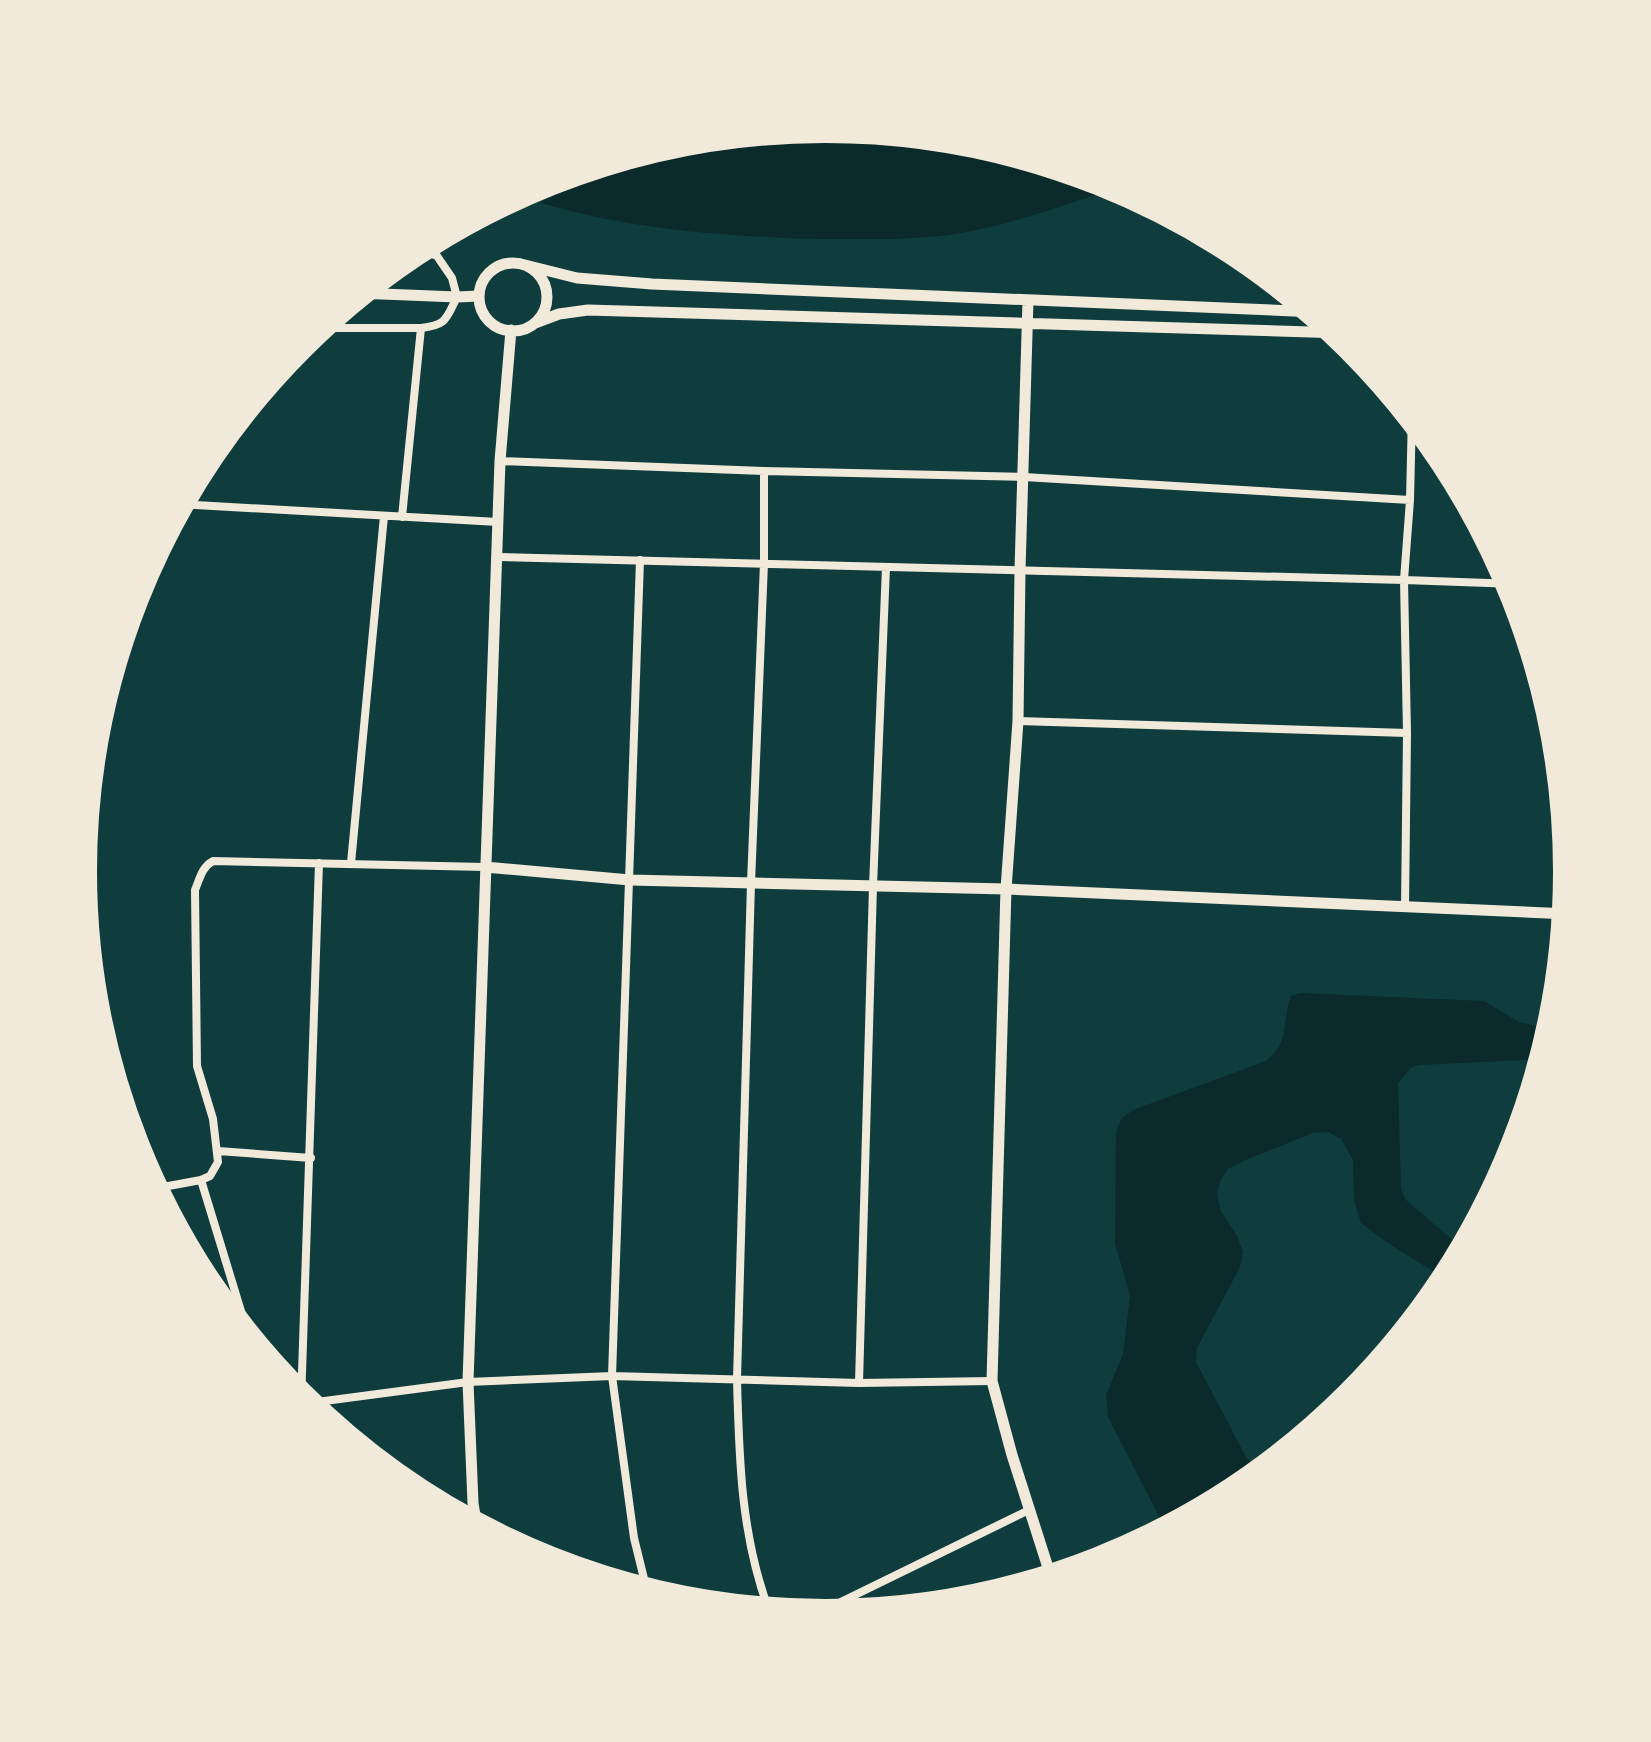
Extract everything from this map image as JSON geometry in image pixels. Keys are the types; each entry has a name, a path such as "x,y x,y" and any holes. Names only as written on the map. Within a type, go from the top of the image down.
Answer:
{"street":[{"path":"333,328 421,328 436,326 446,320 457,297 452,278 437,256 431,253"},
{"path":"1299,311 622,282 577,278 514,263 494,269 486,276 479,291 485,316 493,324 511,330 524,329 559,314 588,310 1323,332"},
{"path":"525,265 543,280 546,291 546,303 535,323"},
{"path":"373,294 479,296"},
{"path":"1028,300 1018,721 1006,889 992,1381 1049,1570"},
{"path":"402,517 421,328"},
{"path":"475,1515 468,1382 500,461 511,330"},
{"path":"1405,907 1407,733 1404,580 1412,430"},
{"path":"500,461 1024,477 1410,500"},
{"path":"764,471 764,563 751,883 737,1379 739,1454 746,1525 766,1602"},
{"path":"190,505 498,522"},
{"path":"351,863 384,516"},
{"path":"497,557 1500,583"},
{"path":"640,560 612,1376 634,1538 645,1582"},
{"path":"859,1383 873,886 886,567"},
{"path":"1018,721 1407,733"},
{"path":"164,1187 210,1176 218,1162 213,1119 197,1066 194,912 195,890 202,870 213,861 485,867 630,880 1006,889 1557,913"},
{"path":"303,1385 319,863"},
{"path":"218,1151 311,1158"},
{"path":"201,1180 242,1316"},
{"path":"319,1401 468,1382 612,1376 859,1383 992,1381"},
{"path":"837,1604 1029,1510"}],"water":[{"path":"778,139 873,139 921,144 1015,162 1108,194 979,230 910,238 713,234 590,216 531,199 636,162 730,144"},
{"path":"1301,993 1484,1001 1519,1022 1542,1026 1534,1060 1419,1065 1412,1067 1398,1083 1401,1188 1405,1199 1457,1244 1437,1275 1361,1223 1354,1200 1353,1160 1341,1139 1328,1132 1313,1133 1228,1169 1220,1181 1217,1195 1221,1211 1243,1252 1240,1267 1197,1348 1196,1362 1246,1457 1255,1466 1162,1522 1108,1417 1106,1395 1123,1354 1130,1296 1115,1243 1116,1131 1122,1118 1133,1110 1266,1061 1282,1039 1291,996"}]}
